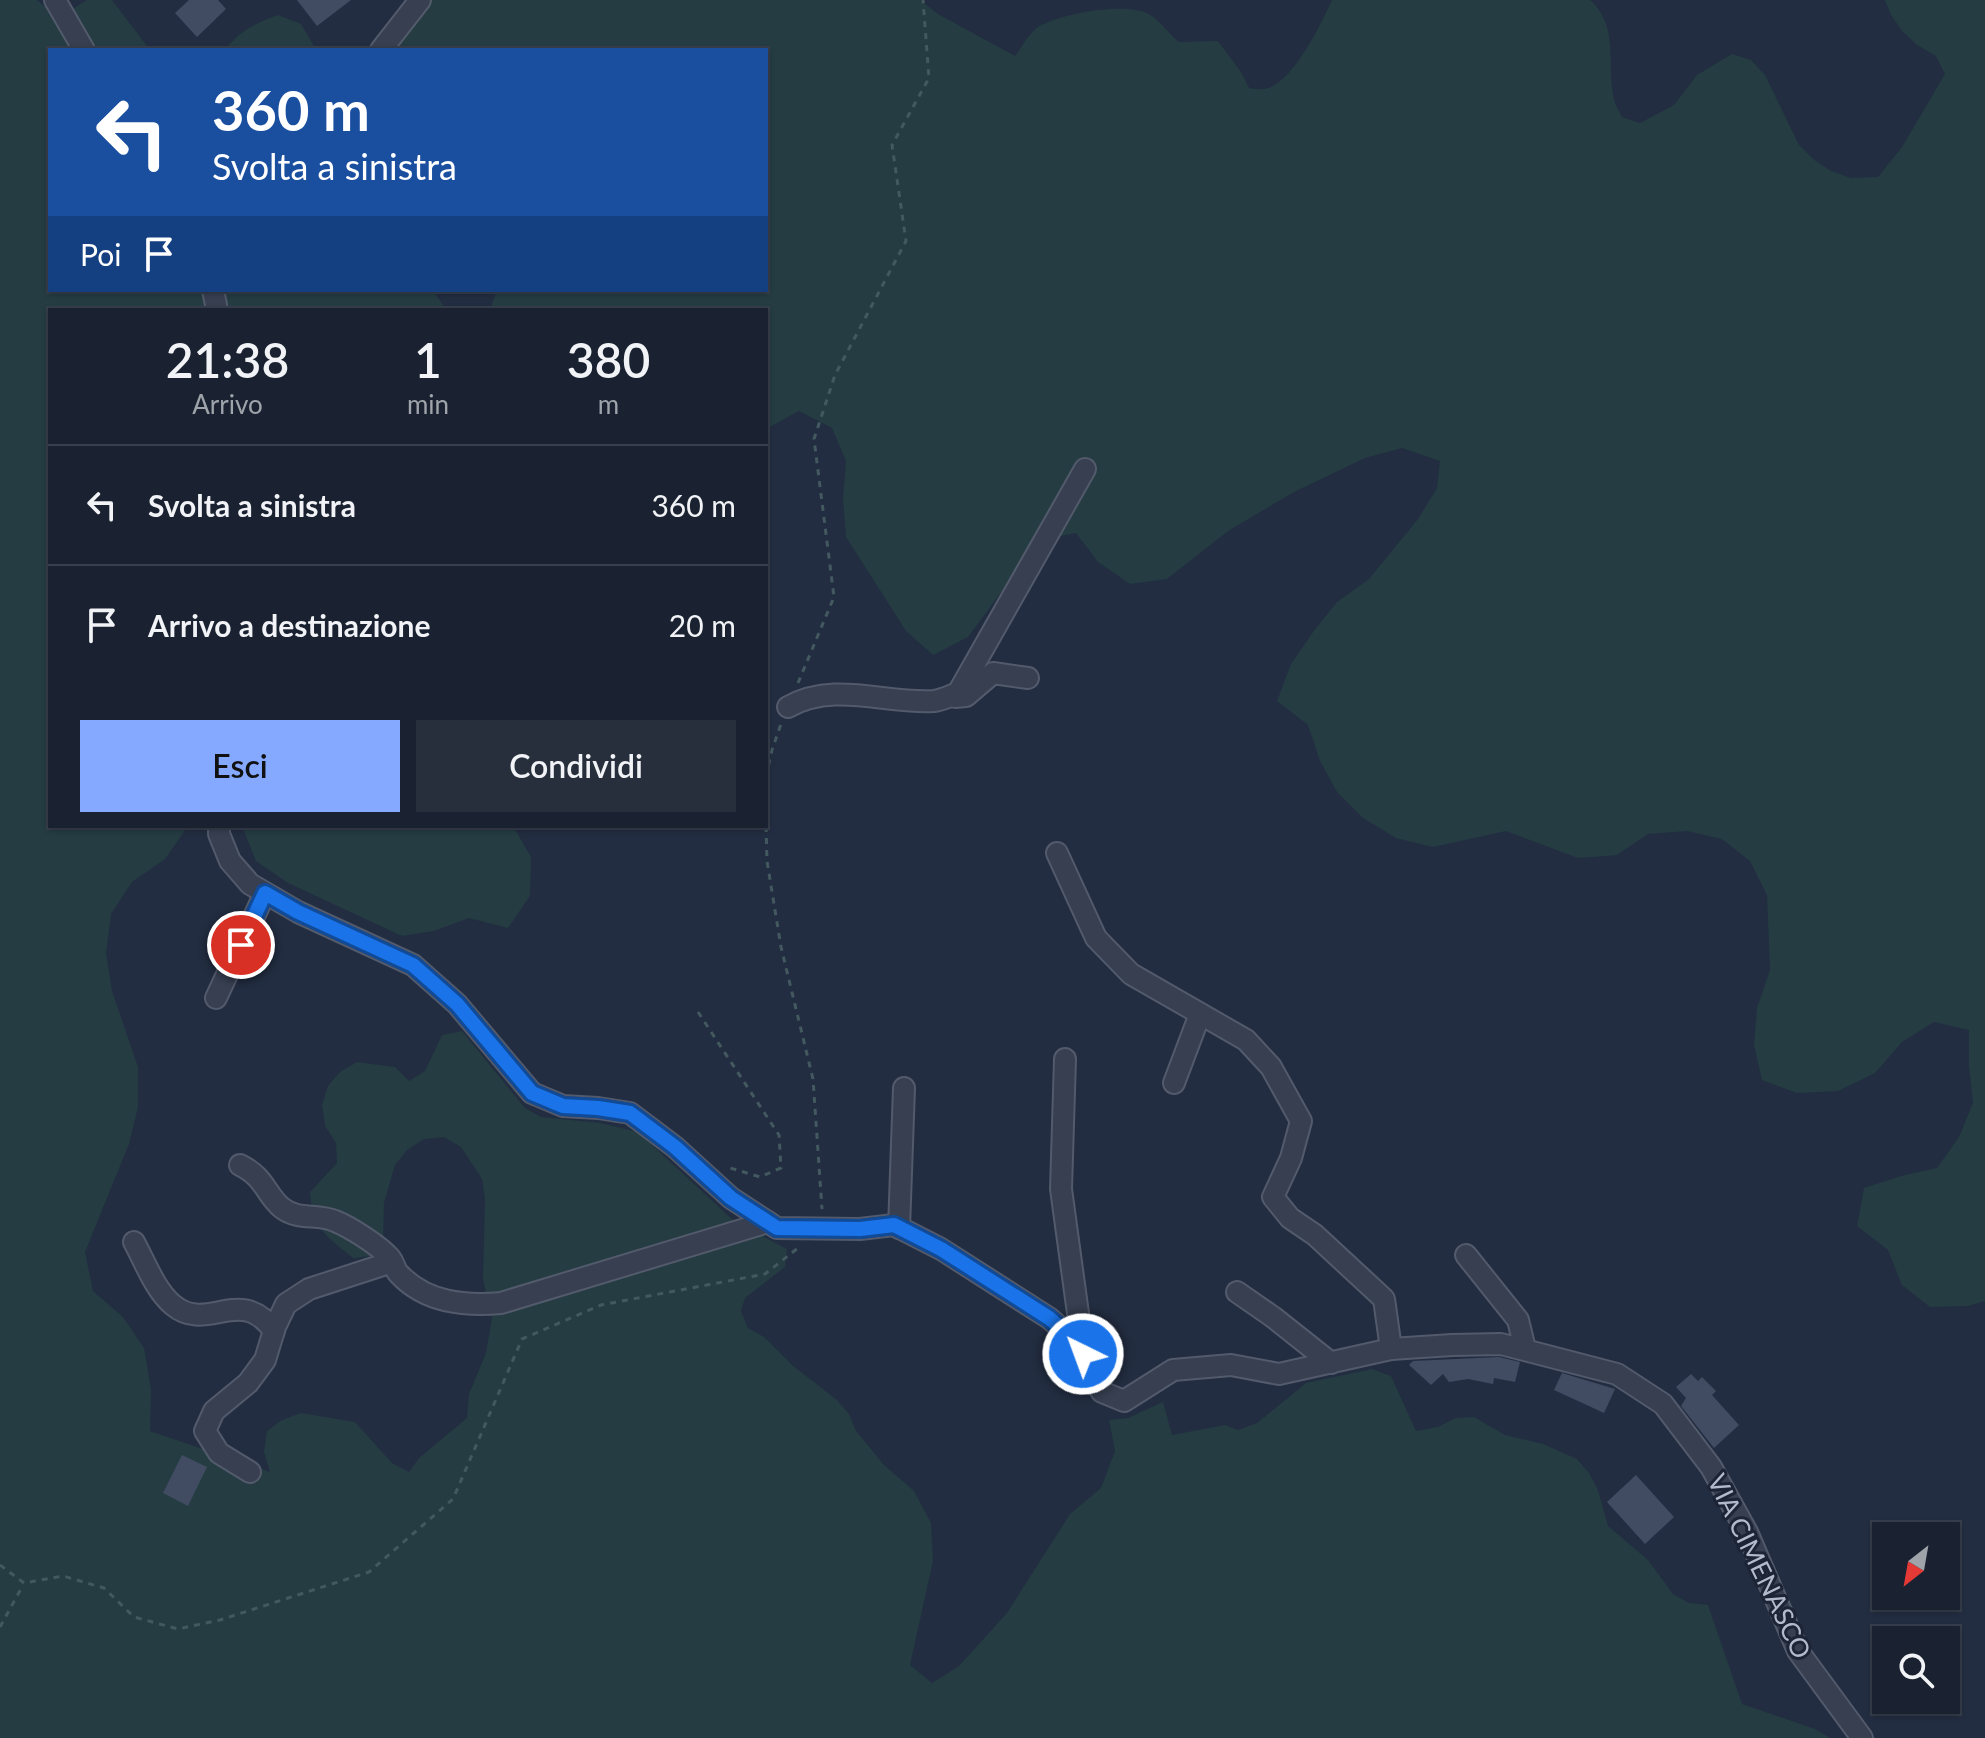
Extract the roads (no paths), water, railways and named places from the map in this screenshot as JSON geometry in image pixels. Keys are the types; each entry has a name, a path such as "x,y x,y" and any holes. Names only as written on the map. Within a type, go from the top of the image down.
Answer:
{"street":[{"path":"55,0 83,48"},
{"path":"383,48 420,0"},
{"path":"788,707 806,697 842,693 937,701 958,693 1085,469"},
{"path":"947,697 966,696 993,673 1028,678"},
{"name":"VIA CIMENASCO","path":"219,828 230,861 250,884 298,912 413,965 457,1004 532,1093 563,1106 630,1113 675,1147 731,1198 777,1228 860,1229 894,1225 941,1249 1049,1318 1073,1339 1102,1392 1114,1399 1124,1401 1173,1370 1231,1365 1279,1374 1391,1349 1501,1344 1617,1374 1663,1404 1711,1467 1747,1532 1798,1651 1862,1738"},
{"path":"1057,853 1096,938 1131,974 1246,1040 1271,1067 1301,1121 1291,1158 1273,1197 1290,1218 1315,1235 1384,1299 1391,1349"},
{"path":"216,998 265,893"},
{"path":"1174,1083 1200,1014"},
{"path":"1065,1059 1061,1189 1083,1354"},
{"path":"899,1228 904,1088"},
{"path":"240,1165 262,1180 281,1207 299,1217 333,1219 362,1236 392,1262 398,1273 434,1298 472,1305 501,1303 768,1222"},
{"path":"134,1242 152,1278 173,1306 193,1314 239,1309 254,1311 264,1317 274,1331"},
{"path":"1466,1255 1518,1320 1525,1349"},
{"path":"250,1472 219,1453 205,1431 214,1411 248,1383 265,1360 286,1304 309,1289 392,1262"},
{"path":"1237,1292 1331,1363"}]}
